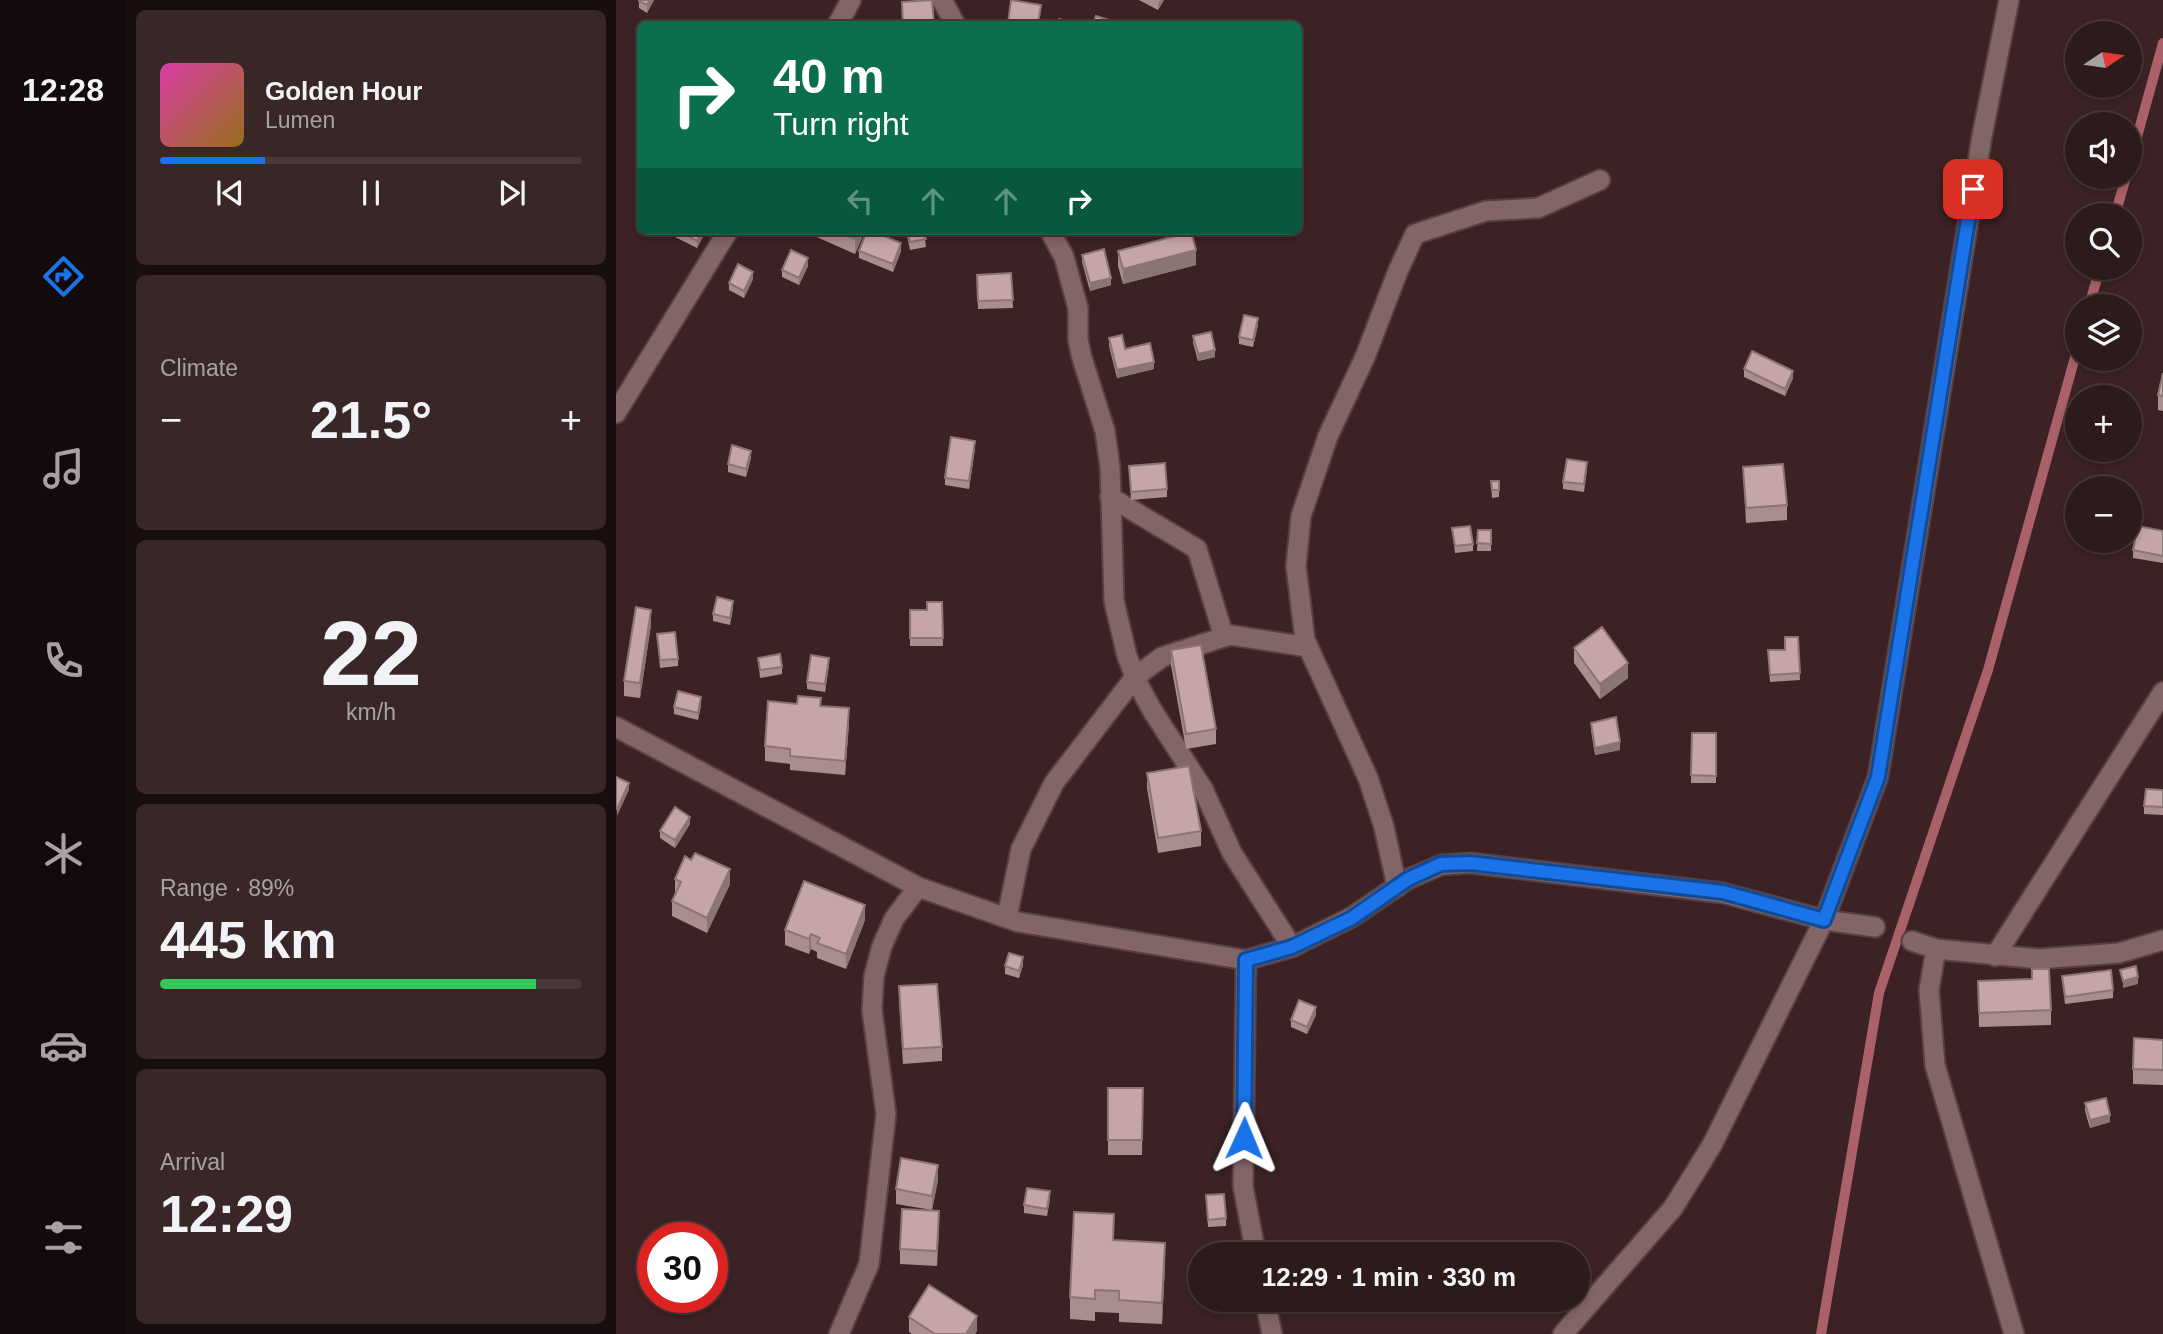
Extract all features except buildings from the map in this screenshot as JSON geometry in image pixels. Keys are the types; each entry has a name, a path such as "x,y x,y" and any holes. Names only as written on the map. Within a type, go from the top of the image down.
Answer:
{"street":[{"path":"840,21 850,0"},
{"path":"942,0 953,21"},
{"path":"1563,1334 1673,1208 1712,1145 1824,920 1878,777 1980,149 2009,0"},
{"path":"1397,887 1384,827 1368,778 1305,640 1296,566 1301,516 1328,436 1365,357 1415,234 1486,211 1538,208 1601,180"},
{"path":"616,412 726,235"},
{"path":"1052,235 1064,257 1078,308 1078,340 1105,431 1110,467 1114,601 1127,656 1152,710 1203,789 1232,852 1292,947"},
{"path":"1111,497 1197,550 1224,637"},
{"path":"1007,918 1021,849 1054,783 1135,677 1162,657 1230,635 1308,647"},
{"path":"1995,956 2163,692"},
{"path":"616,727 918,887 1018,922 1246,960 1292,947 1352,918 1408,879 1441,864 1470,863 1723,892 1824,920 1875,927"},
{"path":"839,1334 869,1265 886,1114 872,1010 874,976 882,946 894,919 918,887"},
{"path":"1912,941 1937,949 2039,959 2119,953 2163,940"},
{"path":"1937,949 1929,990 1935,1065 2014,1334"},
{"path":"1246,960 1243,1186 1254,1242"},
{"path":"1267,1312 1272,1334"}],"waterway":[{"path":"2142,119 2163,43"},
{"path":"2118,203 2123,189"},
{"path":"2092,294 2097,280"},
{"path":"1821,1334 1879,993 1988,670 2071,371"}],"route":[{"path":"1244,1138 1246,960 1292,947 1352,918 1408,879 1441,864 1470,863 1723,892 1824,920 1878,777 1908,578 1973,189"}]}
